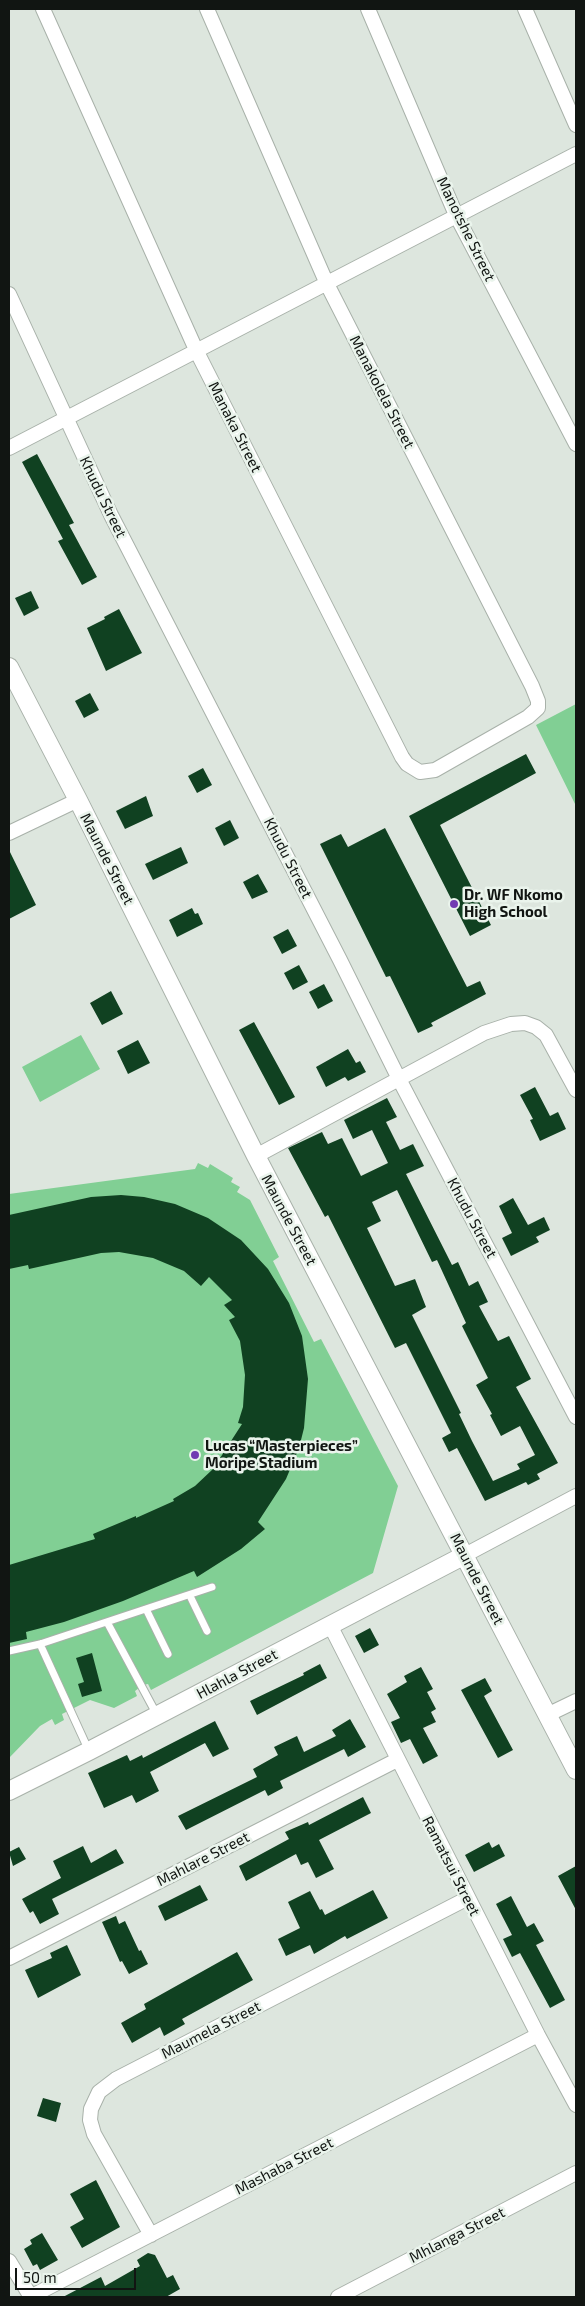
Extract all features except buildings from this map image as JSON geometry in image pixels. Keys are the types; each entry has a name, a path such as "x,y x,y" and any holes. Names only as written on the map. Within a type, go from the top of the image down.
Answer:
{"street":[{"name":"Manaka Street","path":"43,9 197,352 402,757 414,769 427,771 442,767 481,744"},
{"name":"Manakolela Street","path":"207,9 327,284 535,694 538,708 535,712 481,744"},
{"name":"Manotshe Street","path":"368,9 456,216 576,444"},
{"path":"525,9 576,125"},
{"path":"9,448 576,154"},
{"name":"Khudu Street","path":"9,294 95,482 336,952 398,1078 576,1417"},
{"name":"Maunde Street","path":"9,668 78,800 256,1156 576,1770"},
{"path":"9,833 78,800"},
{"path":"256,1156 398,1078 499,1027 525,1023 536,1027 546,1035 576,1090"},
{"path":"465,1555 576,1496"},
{"name":"Hlahla Street","path":"9,1791 158,1716 465,1555"},
{"name":"Ramatsui Street","path":"330,1625 538,2035 576,2104"},
{"path":"548,1715 576,1701"},
{"name":"Mahlare Street","path":"9,1958 397,1760"},
{"name":"Maumela Street","path":"150,2235 94,2134 90,2120 91,2110 99,2092 116,2079 468,1898"},
{"name":"Mashaba Street","path":"30,2297 538,2035"},
{"name":"Mhlanga Street","path":"338,2297 576,2173"},
{"path":"9,2261 30,2297"}],"lane":[{"path":"9,1651 40,1644 190,1596 212,1587"},
{"path":"190,1596 207,1631"},
{"path":"146,1609 168,1654"},
{"path":"107,1622 158,1716"},
{"path":"40,1644 89,1751"}],"green space":[{"path":"576,704 576,806 536,725"},
{"path":"81,1035 100,1069 40,1102 22,1067"},
{"name":"Lucas “Masterpieces” Moripe Stadium","path":"198,1163 208,1168 210,1164 233,1178 231,1182 240,1187 237,1192 250,1200 279,1257 273,1261 314,1342 321,1339 398,1486 373,1573 151,1690 148,1684 143,1685 135,1691 137,1696 114,1708 90,1700 62,1714 64,1720 55,1725 52,1719 40,1726 9,1758 9,1194 195,1169"}],"place":[{"name":"Dr. WF Nkomo High School","path":"454,904"},
{"name":"Lucas “Masterpieces” Moripe Stadium","path":"195,1455"}]}
